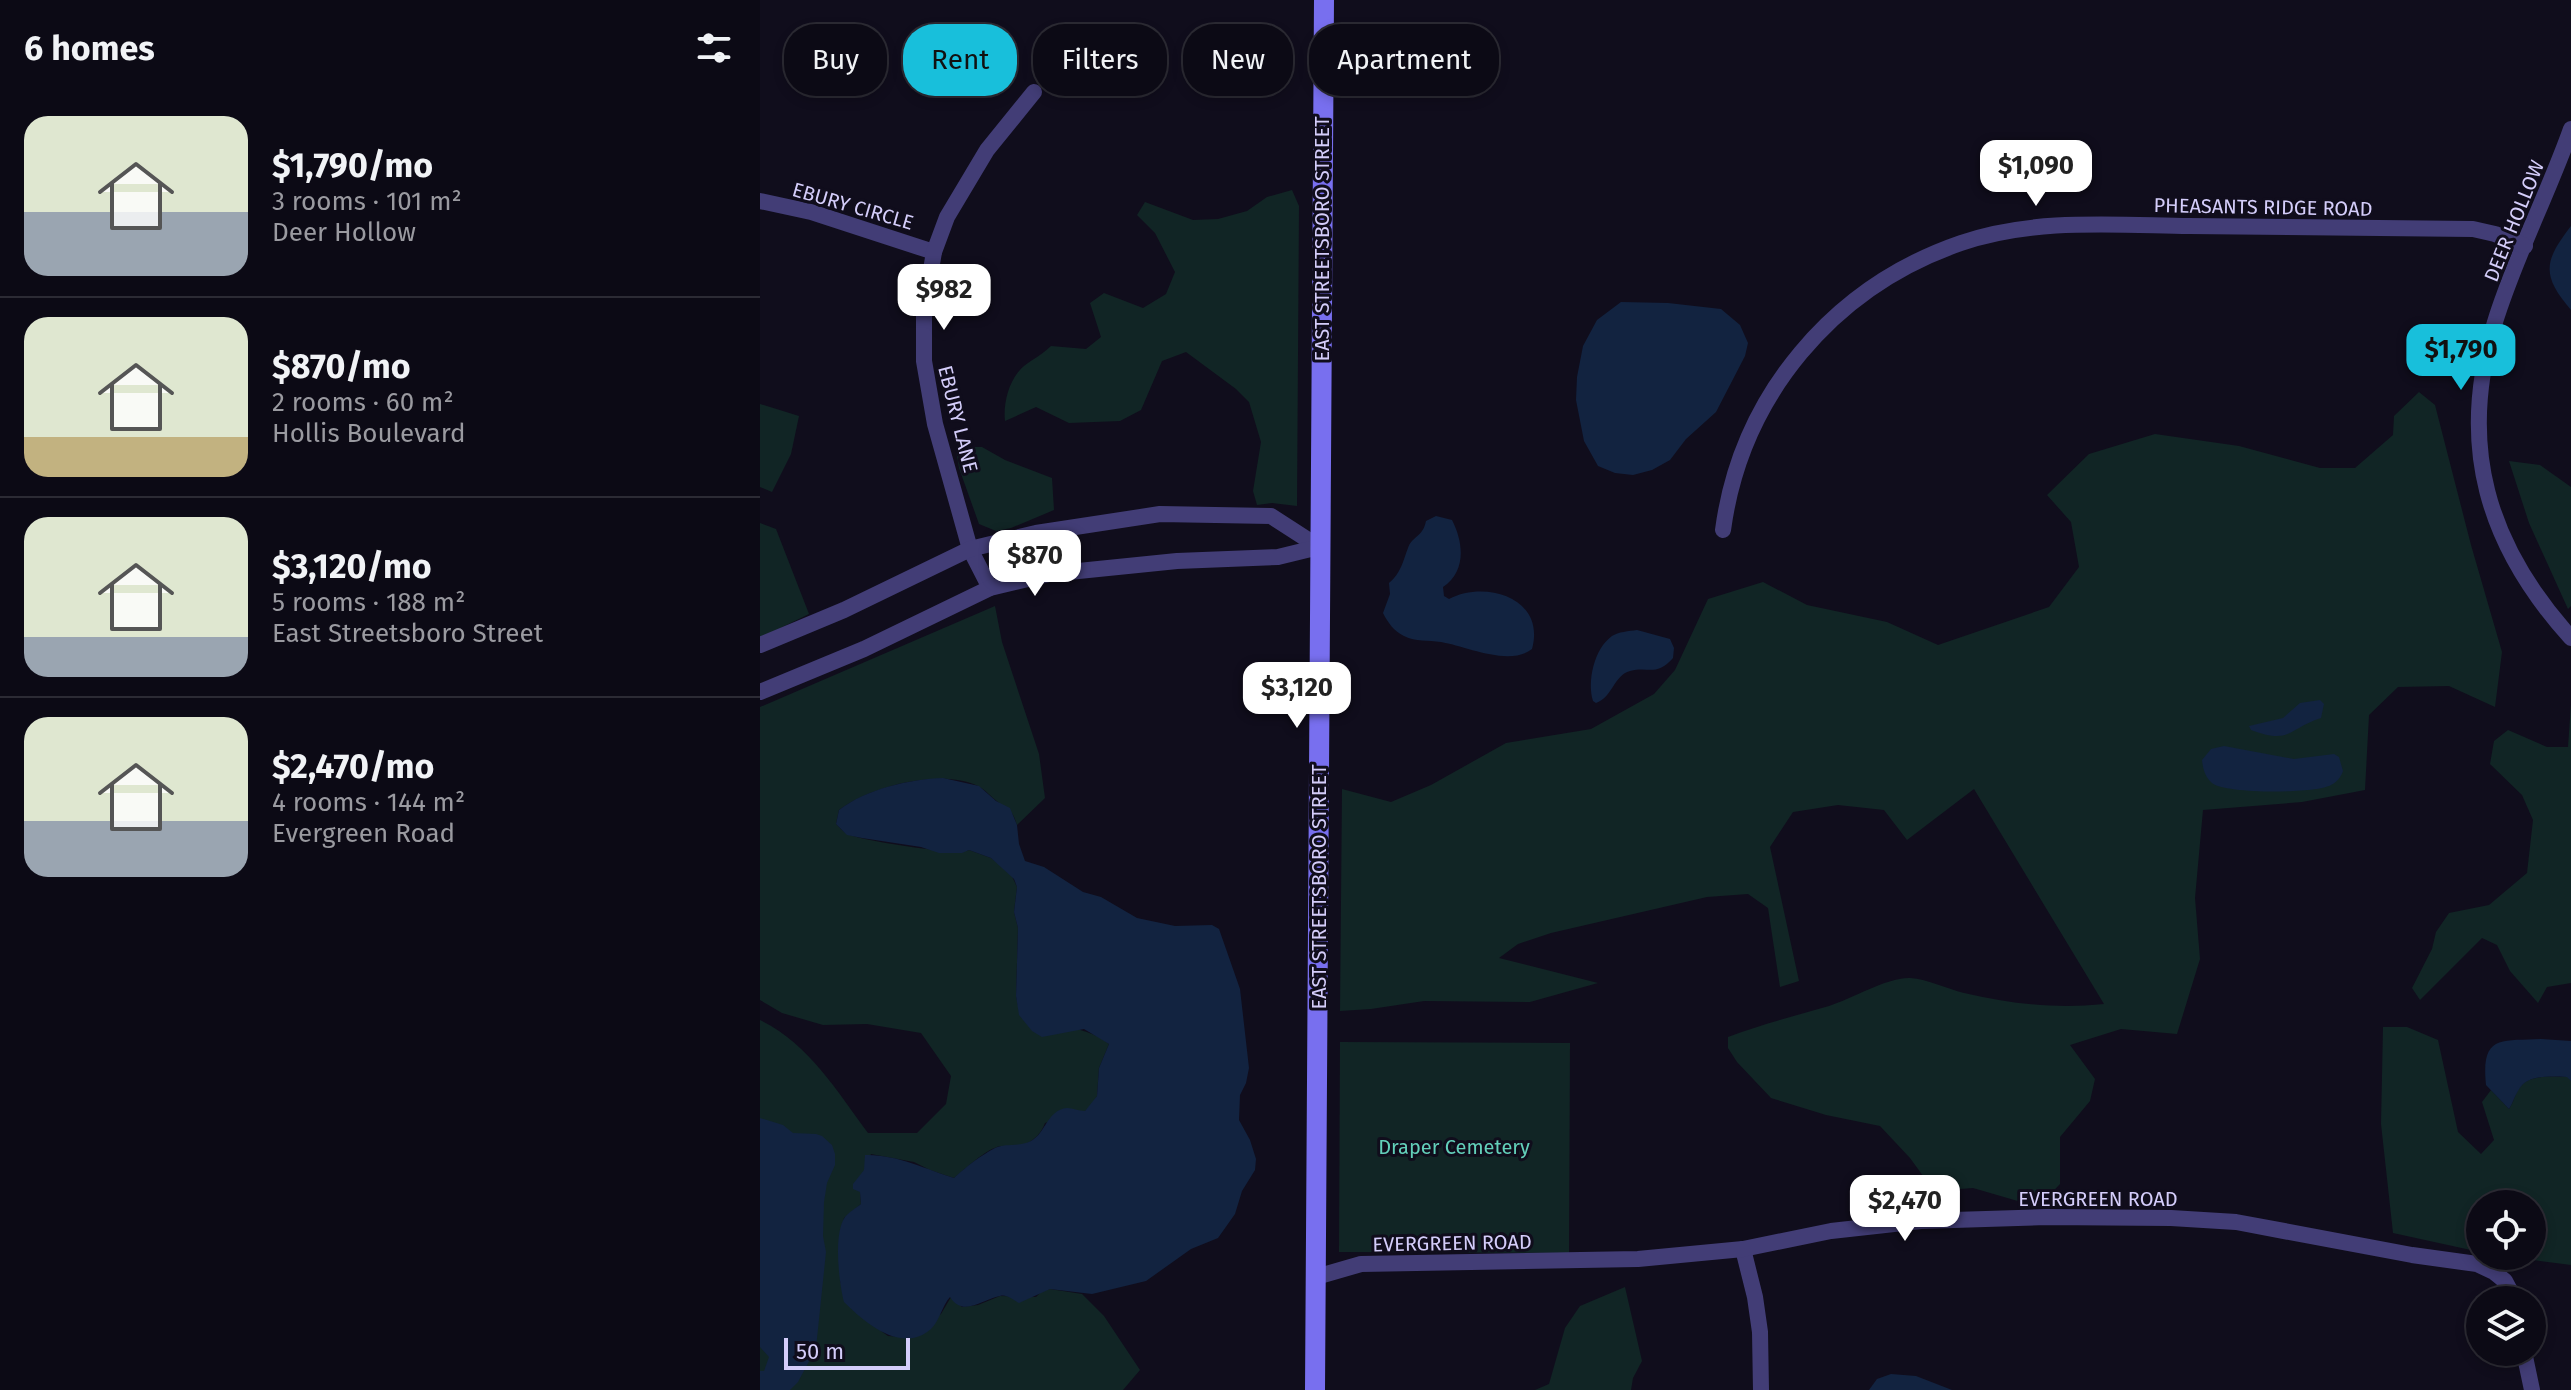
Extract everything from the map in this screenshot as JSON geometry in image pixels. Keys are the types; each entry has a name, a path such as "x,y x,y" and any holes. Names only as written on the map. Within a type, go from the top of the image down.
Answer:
{"main road":[{"name":"EAST STREETSBORO STREET","path":"1315,1390 1324,0"}],"street":[{"name":"EBURY LANE","path":"990,588 970,549 926,384 924,311 934,252 947,217 987,150 1033,93"},
{"name":"DEER HOLLOW","path":"2571,129 2495,320 2479,403 2483,467 2500,535 2541,605 2571,638"},
{"name":"EBURY CIRCLE","path":"760,201 811,212 934,252"},
{"name":"PHEASANTS RIDGE ROAD","path":"1723,530 1733,476 1751,431 1768,396 1789,365 1818,332 1872,286 1907,265 1962,242 2067,225 2473,229 2525,246"},
{"path":"760,645 844,610 970,549 1036,533 1160,514 1271,516 1319,547"},
{"path":"760,692 864,649 990,588 1049,574 1177,561 1278,557 1319,547"},
{"name":"EVERGREEN ROAD","path":"1316,1277 1361,1264 1638,1259 1743,1249 1831,1231 1921,1221 2046,1217 2236,1222 2477,1264 2494,1272 2508,1286"},
{"path":"1743,1249 1760,1332 1761,1390"},
{"path":"2527,1366 2532,1390"}],"green space":[{"path":"1292,190 1299,206 1297,506 1257,505 1253,491 1261,442 1249,402 1186,352 1162,361 1141,410 1120,421 1069,423 1036,407 1005,421 1008,392 1024,366 1051,346 1086,349 1101,337 1090,303 1104,293 1143,308 1166,294 1175,272 1155,233 1137,215 1145,202 1193,220 1218,219 1247,211 1267,197"},
{"path":"2419,392 2435,405 2502,652 2495,707 2449,686 2398,687 2369,715 2365,790 2302,802 2203,810 2195,898 2200,959 2177,1034 2121,1029 2070,1045 2095,1079 2090,1101 2060,1137 2060,1184 2038,1207 1973,1188 1934,1191 1910,1158 1880,1126 1826,1115 1771,1098 1728,1048 1728,1037 1829,1006 1901,979 1917,979 1964,993 2016,1003 2051,1006 2104,1004 1974,789 1907,840 1884,810 1838,805 1793,812 1770,847 1799,981 1780,987 1768,908 1748,894 1707,897 1551,933 1518,944 1499,958 1598,983 1530,1002 1424,1001 1340,1011 1342,789 1391,802 1431,785 1506,743 1591,729 1654,694 1675,670 1708,599 1763,582 1807,605 1887,622 1938,645 2049,607 2079,567 2071,522 2047,495 2089,454 2155,434 2239,446 2320,468 2355,468 2393,435 2394,416"},
{"path":"760,404 799,416 791,454 772,492 760,487"},
{"path":"963,447 982,447 1005,460 1052,478 1054,510 996,531 979,524 959,468 956,451"},
{"path":"2509,461 2540,465 2571,487 2571,606 2568,609 2529,523"},
{"path":"760,523 776,529 809,614 760,638"},
{"path":"995,606 1002,642 1039,754 1045,798 1017,825 1010,811 984,789 963,781 926,779 887,787 852,801 839,810 836,824 848,834 874,841 930,849 969,850 991,858 1010,872 1017,887 1014,912 1018,928 1016,996 1020,1015 1080,1030 1109,1044 1099,1068 1097,1096 1092,1105 1085,1111 1045,1123 1036,1137 1027,1143 992,1149 954,1178 914,1162 871,1154 863,1179 861,1204 844,1218 841,1230 840,1282 870,1323 888,1336 903,1337 941,1314 951,1297 962,1307 978,1305 1000,1296 1036,1297 1050,1289 1082,1294 1104,1316 1140,1370 1123,1390 760,1390 760,1020 807,1055 868,1133 917,1133 946,1104 951,1076 921,1033 867,1024 823,1025 782,1013 760,1000 760,707"},
{"path":"2571,704 2571,983 2547,987 2538,1003 2510,971 2497,945 2482,938 2420,1000 2412,988 2432,949 2436,932 2449,913 2489,905 2527,873 2533,820 2522,795 2490,764 2494,741 2508,730 2547,747 2568,747"},
{"path":"2383,1027 2407,1027 2438,1040 2458,1132 2481,1154 2494,1140 2482,1102 2491,1090 2509,1109 2518,1090 2527,1081 2540,1077 2568,1077 2571,1081 2571,1265 2546,1262 2546,1190 2466,1190 2466,1249 2393,1233 2381,1124"},
{"name":"Draper Cemetery","path":"1340,1042 1570,1043 1569,1253 1339,1252"},
{"path":"1625,1287 1642,1361 1631,1390 1535,1390 1549,1384 1565,1328 1580,1306"}],"water":[{"path":"2571,226 2571,310 2555,287 2550,268 2555,249"},
{"path":"1621,302 1721,309 1740,325 1748,343 1745,356 1716,412 1686,439 1670,460 1652,470 1633,475 1615,473 1598,466 1584,441 1576,400 1583,346 1597,320"},
{"path":"1436,516 1452,520 1459,538 1461,556 1456,573 1443,587 1444,596 1449,599 1480,592 1510,598 1522,606 1530,617 1534,631 1532,649 1512,656 1487,654 1441,642 1409,638 1389,623 1383,613 1390,594 1389,583 1399,571 1410,544 1426,521"},
{"path":"1637,630 1670,639 1674,648 1673,658 1657,669 1625,673 1596,703 1591,693 1596,657 1614,635"},
{"path":"2320,700 2324,704 2321,718 2288,734 2264,734 2251,730 2249,726 2283,718 2300,703"},
{"path":"2224,746 2294,759 2334,754 2339,757 2343,771 2331,785 2308,790 2251,791 2220,787 2208,778 2202,760 2211,749"},
{"path":"943,778 979,786 1010,808 1025,861 1044,867 1083,892 1101,897 1137,918 1175,926 1212,925 1219,929 1240,989 1249,1068 1240,1095 1239,1120 1256,1159 1255,1170 1242,1191 1235,1214 1218,1238 1191,1249 1146,1281 1092,1294 1050,1289 1019,1303 1003,1296 967,1307 955,1303 950,1297 931,1329 908,1339 884,1333 844,1302 839,1271 839,1235 845,1217 861,1204 860,1192 853,1189 853,1184 864,1170 865,1155 899,1159 954,1178 995,1148 1031,1141 1060,1110 1085,1111 1097,1096 1099,1068 1109,1044 1084,1029 1042,1037 1032,1031 1019,1015 1016,996 1018,928 1014,912 1017,887 1014,879 991,858 969,850 939,853 921,847 847,835 836,824 839,810 862,796 903,783"},
{"path":"2504,1041 2571,1041 2571,1081 2567,1077 2547,1077 2527,1081 2509,1109 2486,1085 2485,1069 2490,1049"},
{"path":"760,1118 783,1125 793,1133 822,1136 832,1145 835,1154 835,1165 827,1183 824,1202 826,1252 816,1348 798,1382 790,1390 760,1390 760,1371 764,1371 769,1357 760,1347"},
{"path":"1891,1374 1916,1376 1952,1390 1869,1390 1877,1379"}]}
